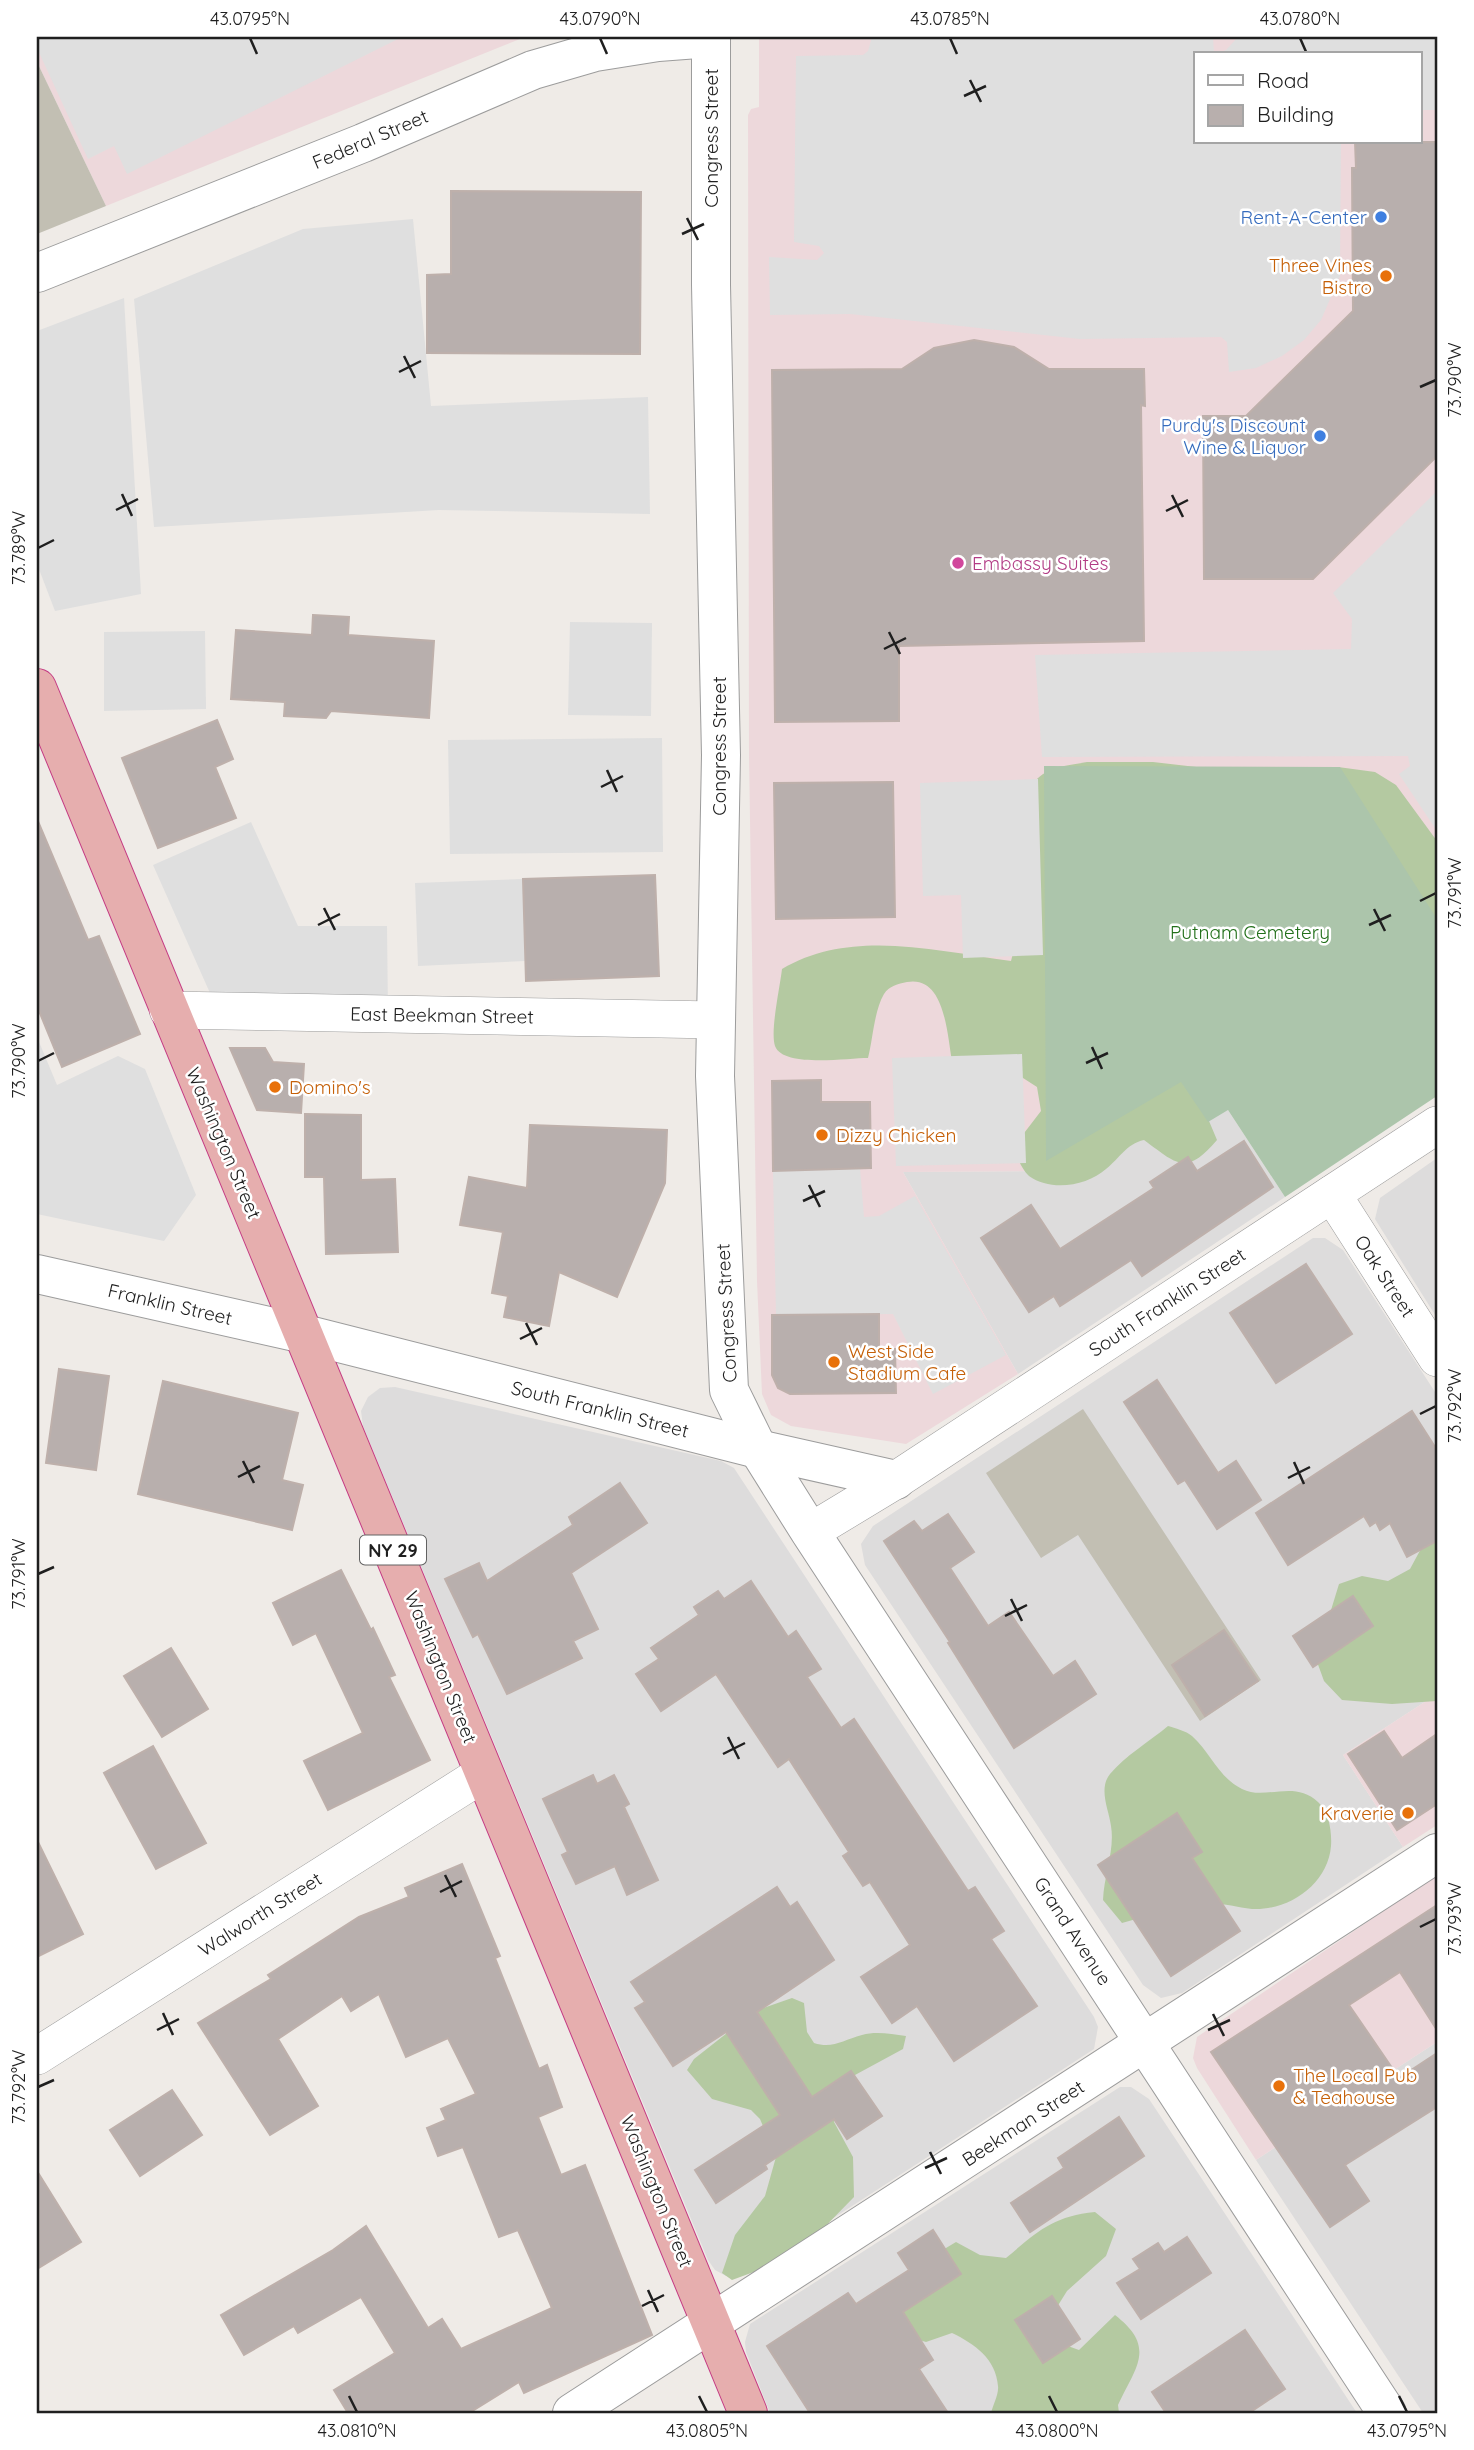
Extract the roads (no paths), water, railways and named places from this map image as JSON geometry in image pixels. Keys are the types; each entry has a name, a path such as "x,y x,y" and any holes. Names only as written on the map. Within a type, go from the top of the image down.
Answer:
{"highway":[{"name":"Washington Street","path":"37,688 748,2413"}],"street":[{"name":"Federal Street","path":"37,273 363,143 533,70 595,52 711,37"},
{"name":"Congress Street","path":"711,37 711,298 721,755 715,1076 729,1390 758,1449"},
{"name":"East Beekman Street","path":"168,1010 716,1020"},
{"name":"South Franklin Street","path":"810,1532 897,1480 1437,1125"},
{"name":"Oak Street","path":"1332,1194 1437,1358"},
{"name":"Franklin Street","path":"37,1274 304,1334"},
{"name":"South Franklin Street","path":"304,1334 758,1449 897,1480"},
{"name":"Grand Avenue","path":"758,1449 1387,2413"},
{"name":"Walworth Street","path":"37,2056 484,1773"},
{"name":"Beekman Street","path":"572,2413 1147,2044 1437,1853"}],"place":[{"name":"Rent-A-Center","path":"1381,217"},
{"name":"Three Vines Bistro","path":"1386,276"},
{"name":"Purdy's Discount Wine & Liquor","path":"1320,436"},
{"name":"Embassy Suites","path":"958,563"},
{"name":"Domino's","path":"275,1087"},
{"name":"Dizzy Chicken","path":"822,1135"},
{"name":"West Side Stadium Cafe","path":"834,1362"},
{"name":"Kraverie","path":"1408,1813"},
{"name":"The Local Pub & Teahouse","path":"1279,2086"}],"park label":[{"name":"Putnam Cemetery","path":"1250,932"}]}
